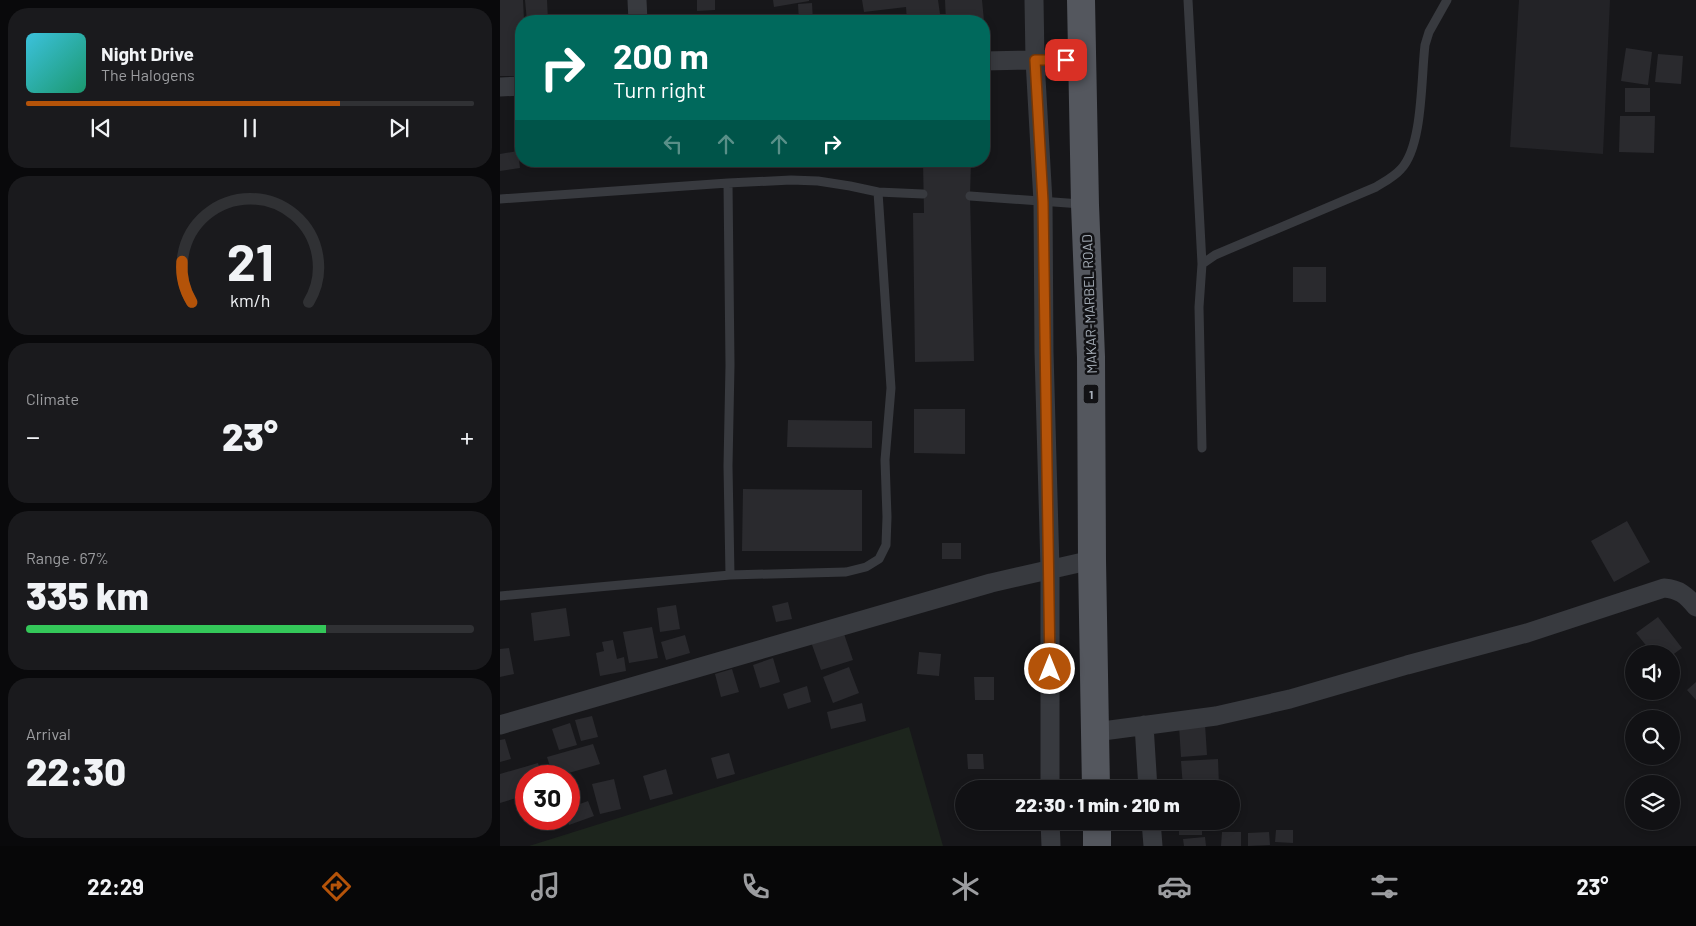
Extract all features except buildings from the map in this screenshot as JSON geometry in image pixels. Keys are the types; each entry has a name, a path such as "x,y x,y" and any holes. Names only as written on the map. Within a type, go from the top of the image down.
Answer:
{"main road":[{"name":"MAKAR-MARBEL ROAD","path":"1081,0 1085,205 1091,357 1096,780"},
{"path":"1096,830 1097,846"}],"street":[{"path":"637,0 638,15"},
{"path":"1034,0 1035,60 1043,202 1044,352 1050,569 1050,780"},
{"path":"990,62 1081,59"},
{"path":"500,87 515,86"},
{"path":"500,725 991,583 1092,560"},
{"path":"1095,732 1216,716 1290,699 1527,632 1664,588 1678,590 1696,607"},
{"path":"1144,725 1147,780"},
{"path":"1050,830 1051,846"},
{"path":"1151,830 1153,846"}],"lane":[{"path":"1188,0 1202,264 1199,307 1202,448"},
{"path":"1202,264 1215,255 1376,187 1402,169 1417,137 1425,45 1429,32 1447,0"},
{"path":"500,200 791,180 818,181 878,192 923,194"},
{"path":"728,183 730,575"},
{"path":"500,596 730,575 846,572 866,567 879,559 886,545 885,460 891,388 878,192"},
{"path":"970,196 1085,205"}],"shaded area":[{"path":"1519,0 1610,0 1603,154 1510,147"},
{"path":"909,727 943,846 529,846"}],"route":[{"path":"1050,669 1043,202 1035,60 1066,60"}]}
